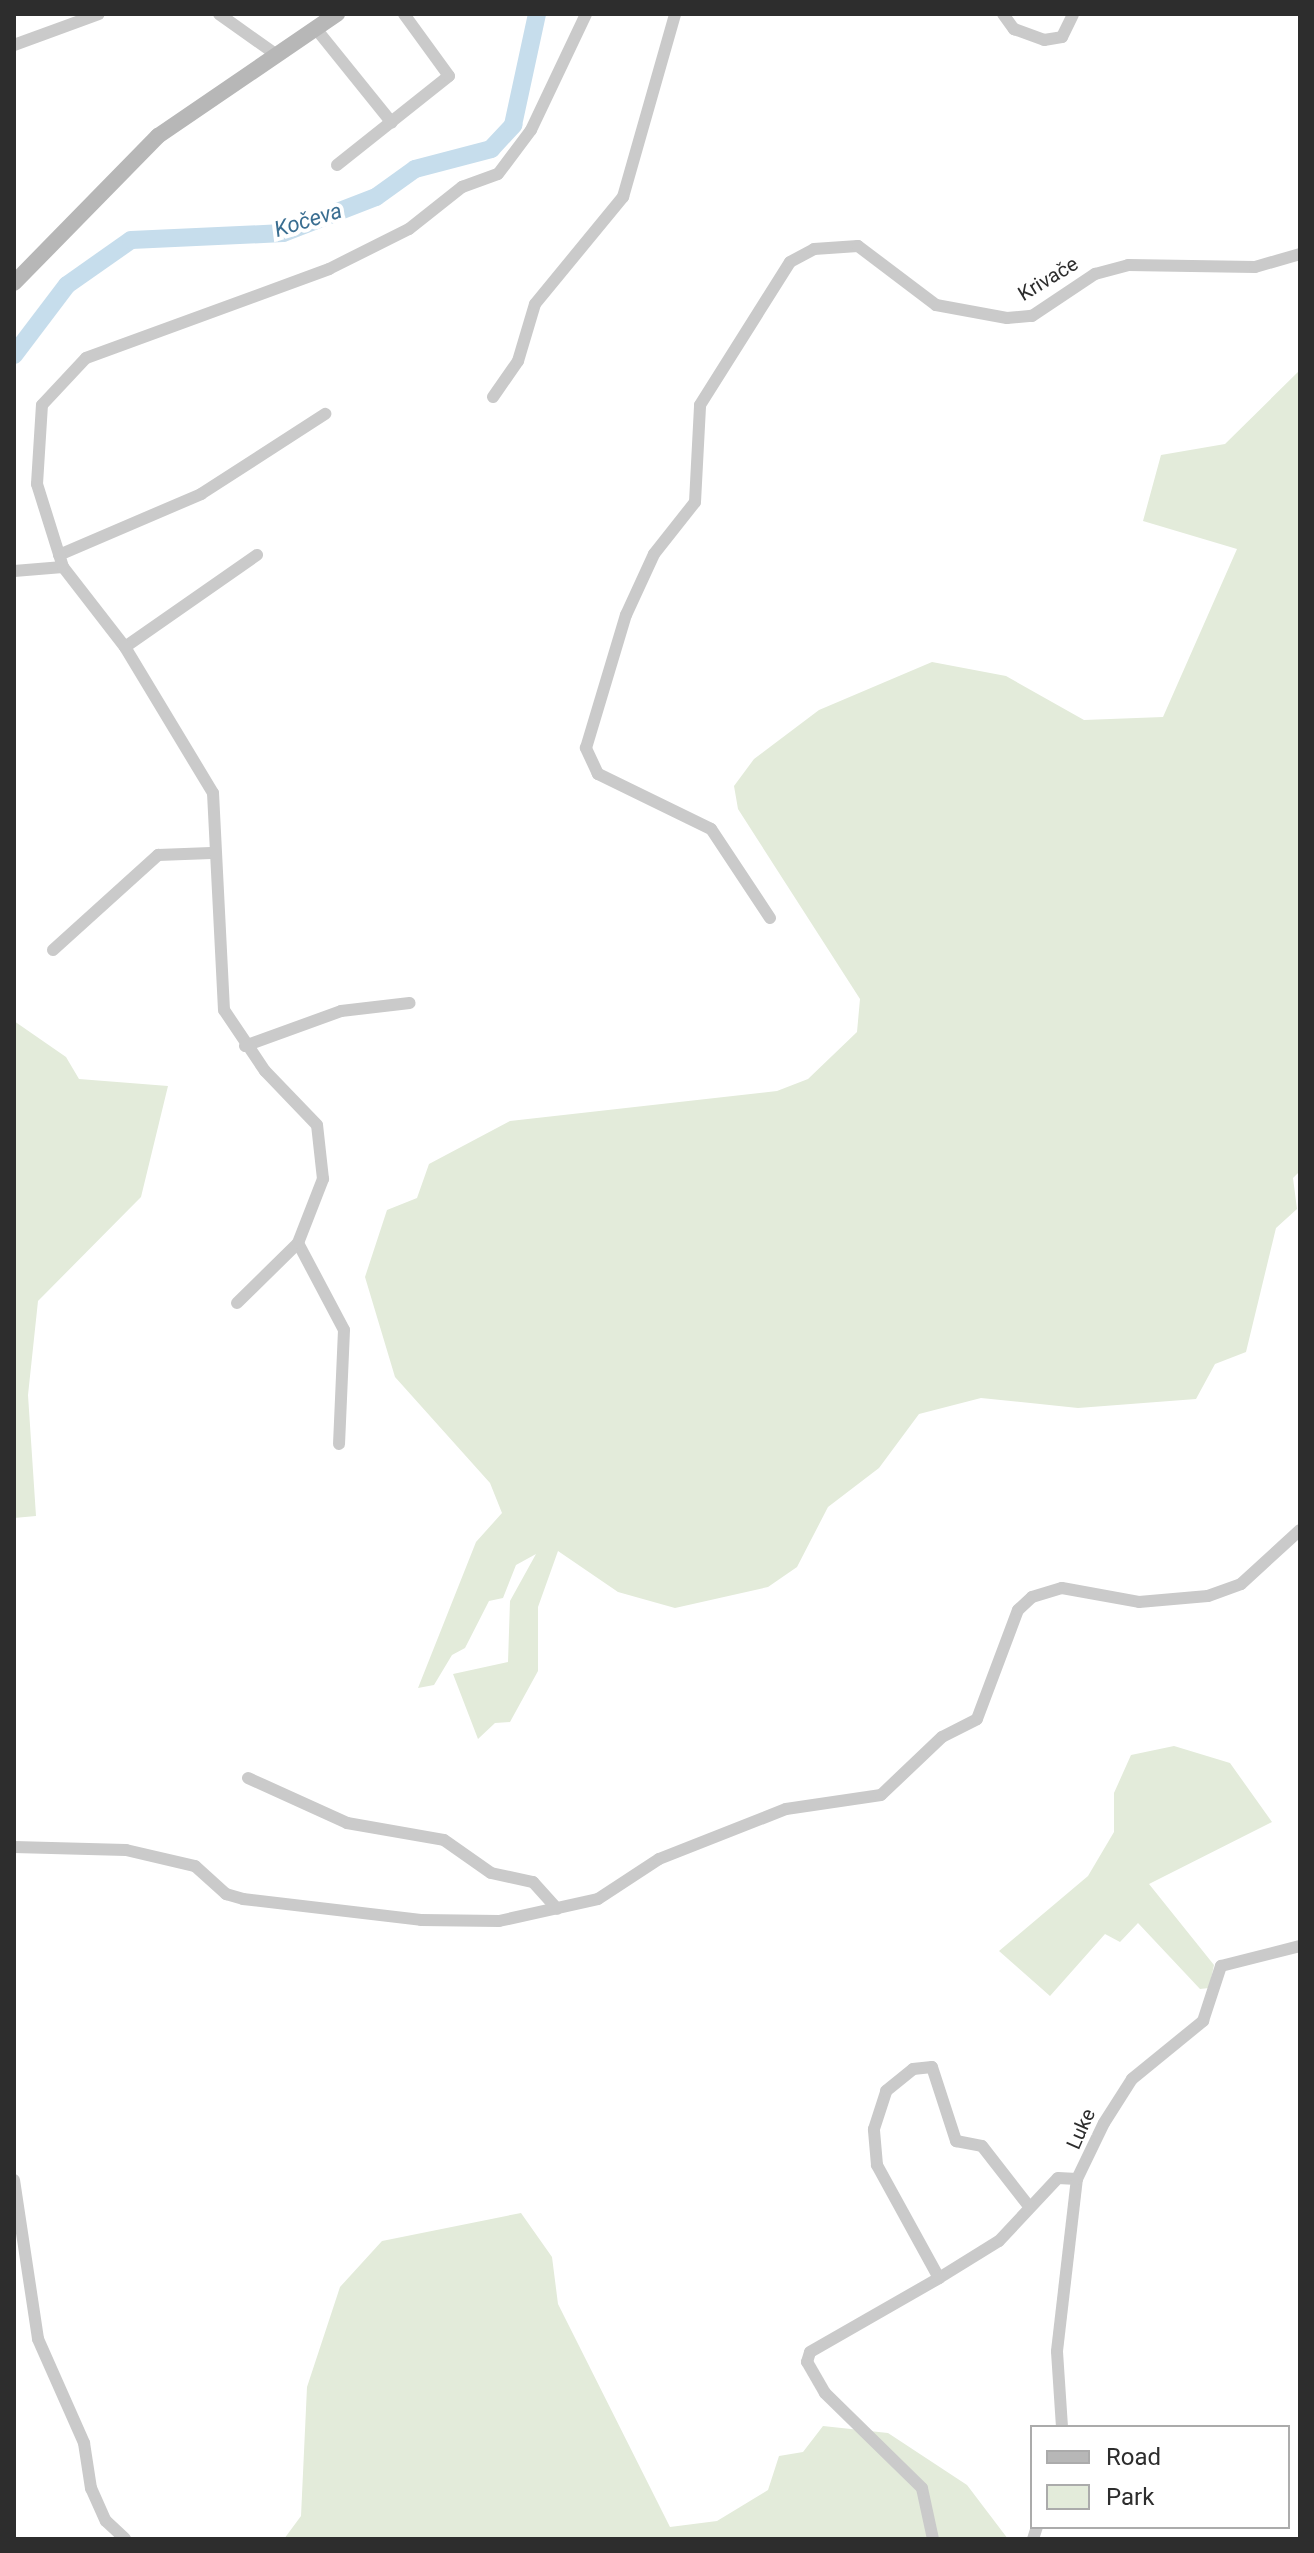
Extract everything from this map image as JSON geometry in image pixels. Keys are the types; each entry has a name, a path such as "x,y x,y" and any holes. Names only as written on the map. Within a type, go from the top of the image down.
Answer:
{"main road":[{"path":"14,283 158,136 337,14"}],"street":[{"path":"14,45 99,14"},
{"path":"219,14 278,56"},
{"path":"337,165 449,76 404,14"},
{"path":"237,1303 298,1243 323,1179 317,1125 233,1031 219,981 211,853 213,793 125,647 61,561 37,484 35,434 42,405 62,379 106,348 380,246 462,187 498,174 531,130 586,14"},
{"path":"493,397 518,361 535,304 623,197 675,14"},
{"path":"1003,14 1014,29 1044,40 1062,37 1073,14"},
{"path":"317,30 392,123"},
{"name":"Krivače","path":"770,918 711,829 598,774 589,763 587,732 654,554 695,502 700,405 764,298 790,262 814,249 858,246 936,305 1020,318 1095,274 1128,265 1267,266 1300,254"},
{"path":"14,571 61,561 191,499 325,414"},
{"path":"125,647 257,555"},
{"path":"53,950 158,855 211,853"},
{"path":"245,1046 341,1011 410,1003"},
{"path":"298,1243 344,1330 339,1444"},
{"path":"14,1847 139,1852 195,1866 226,1894 243,1899 421,1920 499,1921 598,1899 659,1859 786,1809 881,1795 942,1737 977,1719 1018,1610 1032,1597 1062,1588 1139,1602 1208,1596 1241,1584 1300,1530"},
{"path":"248,1778 347,1823 444,1840 491,1873 533,1882 557,1909"},
{"name":"Luke","path":"1063,2425 1057,2351 1077,2179 1132,2079 1203,2021 1221,1966 1300,1946"},
{"path":"939,2278 877,2165 874,2129 886,2091 913,2069 932,2067 956,2141 982,2146 1028,2205"},
{"path":"933,2539 922,2488 825,2393 807,2356 999,2241 1028,2205 1058,2178 1077,2179"},
{"path":"14,2180 38,2339 84,2443 91,2488 106,2521 125,2539"}],"green space":[{"path":"1300,370 1300,1171 1293,1178 1297,1209 1276,1228 1246,1352 1215,1364 1196,1399 1078,1408 981,1398 919,1414 879,1468 828,1507 797,1567 768,1587 675,1608 618,1592 558,1551 538,1607 538,1671 510,1722 495,1723 478,1739 453,1674 508,1662 510,1601 536,1554 516,1565 503,1598 489,1601 465,1648 452,1655 434,1685 418,1688 476,1542 502,1513 490,1483 395,1377 365,1277 387,1210 417,1198 429,1164 510,1121 777,1091 808,1079 857,1032 860,999 738,809 734,786 754,759 819,710 932,662 1006,676 1084,720 1163,717 1237,549 1143,521 1161,455 1225,444"},
{"path":"14,1021 66,1057 79,1079 168,1086 141,1197 38,1301 28,1395 36,1516 14,1518"},
{"path":"1174,1746 1230,1763 1272,1822 1149,1884 1214,1965 1209,1988 1200,1989 1138,1923 1120,1942 1105,1934 1050,1996 999,1951 1088,1876 1114,1832 1114,1793 1131,1755"},
{"path":"521,2213 552,2257 558,2304 670,2527 717,2521 768,2490 779,2456 803,2452 823,2426 888,2433 967,2485 1008,2539 284,2539 301,2516 307,2387 340,2287 382,2241"}],"waterway":[{"name":"Kočeva","path":"14,355 67,285 131,240 283,233 376,197 415,169 491,149 513,125 537,14"}]}
